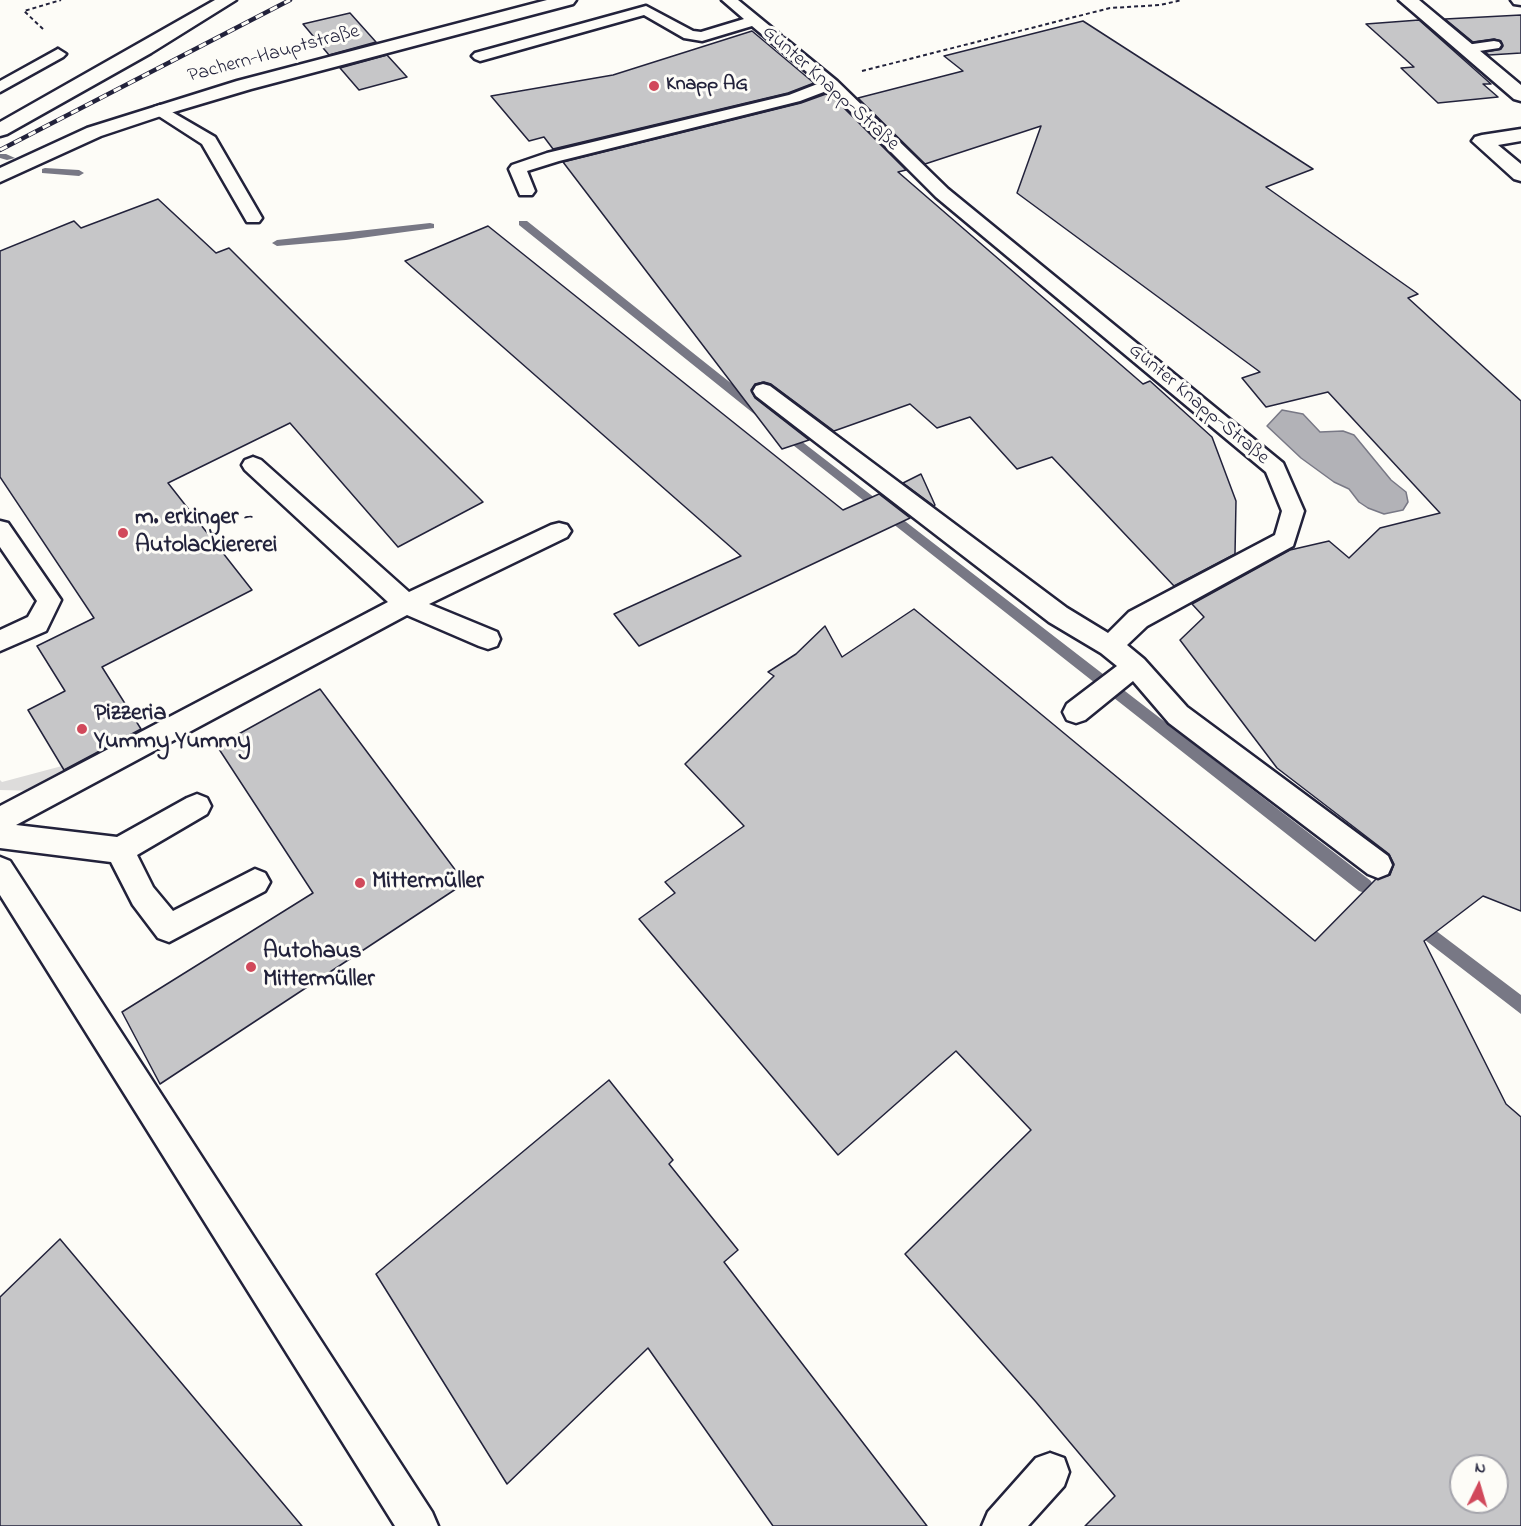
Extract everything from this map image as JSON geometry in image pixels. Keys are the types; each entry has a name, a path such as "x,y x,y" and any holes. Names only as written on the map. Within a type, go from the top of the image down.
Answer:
{"street":[{"path":"0,130 146,49 226,0"},
{"name":"Pachern-Hauptstraße","path":"0,176 94,132 160,110 244,85 567,0"},
{"path":"1408,0 1521,95"},
{"path":"1521,135 1482,141 1521,175"}],"lane":[{"path":"480,56 646,10 688,35 702,37 736,11"},
{"name":"Günter Knapp-Straße","path":"736,11 831,84 942,193 1275,468 1293,511 1285,540 1138,619 1110,646"},
{"path":"675,27 693,22"},
{"path":"1466,49 1494,45"},
{"path":"0,87 58,54"},
{"path":"526,191 518,169 553,157 794,98 831,84"},
{"path":"160,110 209,141 253,218"},
{"path":"763,392 1058,615 1110,646 1135,666 1178,715 1378,864"},
{"path":"253,465 406,604 488,639"},
{"path":"0,529 49,600 37,624 0,641"},
{"path":"0,820 406,604 559,531"},
{"path":"1076,712 1135,666"},
{"path":"0,836 120,850 197,806"},
{"path":"120,850 143,896 169,928 255,882"},
{"path":"5,890 418,1526"},
{"path":"1002,1526 1050,1472"}],"path":[{"path":"58,54 60,46 24,11 61,0"},
{"path":"831,84 867,68 1110,8 1160,5 1182,0"}],"shaded area":[{"path":"1282,410 1303,414 1320,432 1343,431 1354,435 1391,480 1406,492 1408,502 1403,510 1384,514 1368,508 1359,502 1349,489 1334,482 1301,458 1267,426"},
{"path":"62,766 70,776 38,791 0,790 0,780 2,782"}],"building":[{"path":"350,13 376,42 329,55 303,24"},
{"path":"1521,15 1521,53 1489,55 1485,52 1501,49 1503,46 1501,41 1494,39 1473,42 1445,19"},
{"path":"1419,20 1491,84 1483,84 1498,97 1438,103 1401,68 1414,67 1366,24"},
{"path":"1083,21 1313,169 1266,187 1418,294 1408,298 1521,401 1521,911 1483,896 1424,941 1506,1104 1521,1117 1521,1526 1085,1526 1115,1496 1036,1402 905,1254 1031,1130 956,1051 838,1155 639,919 675,893 665,882 744,826 685,764 774,676 768,672 796,654 825,626 842,657 914,609 1315,941 1376,879 1390,875 1394,864 1389,854 1277,768 1180,640 1204,617 1192,604 1290,550 1329,541 1349,558 1380,528 1440,513 1328,392 1266,407 1242,378 1260,372 1017,193 1041,126 925,164 858,98 963,71 944,56"},
{"name":"Knapp AG","path":"752,31 814,83 788,93 553,149 544,137 529,141 491,96 613,75"},
{"path":"387,55 407,77 359,90 340,68"},
{"path":"826,94 839,103 906,170 898,172 1143,384 1150,381 1212,437 1236,501 1235,554 1174,586 1052,457 1017,469 970,417 937,428 910,404 834,431 771,384 764,382 755,384 751,390 755,398 809,440 782,449 563,162 801,103"},
{"path":"158,199 216,253 229,248 483,502 398,547 290,423 168,483 252,590 102,667 141,729 64,770 28,710 65,691 37,646 94,618 0,477 0,251 74,221 81,228"},
{"path":"488,226 843,510 879,494 910,518 639,646 614,614 741,556 405,261"},
{"path":"921,474 935,505 934,506 903,483"},
{"path":"320,689 465,883 160,1084 122,1012 313,893 217,746"},
{"path":"609,1080 673,1160 669,1164 738,1250 724,1262 927,1526 773,1526 648,1348 507,1484 376,1274"},
{"path":"60,1239 302,1526 0,1526 0,1297"}],"waterway":[{"path":"3,156 10,158"},
{"path":"45,171 79,173"},
{"path":"523,223 762,414"},
{"path":"277,243 430,226"},
{"path":"783,431 1365,886"},
{"path":"1431,935 1521,1006"}],"railway":[{"path":"0,150 290,0"}],"place":[{"name":"Knapp AG","path":"654,86"},
{"name":"m. erkinger - Autolackiererei","path":"123,533"},
{"name":"Pizzeria Yummy Yummy","path":"82,729"},
{"name":"Mittermüller","path":"360,883"},
{"name":"Autohaus Mittermüller","path":"251,967"}]}
